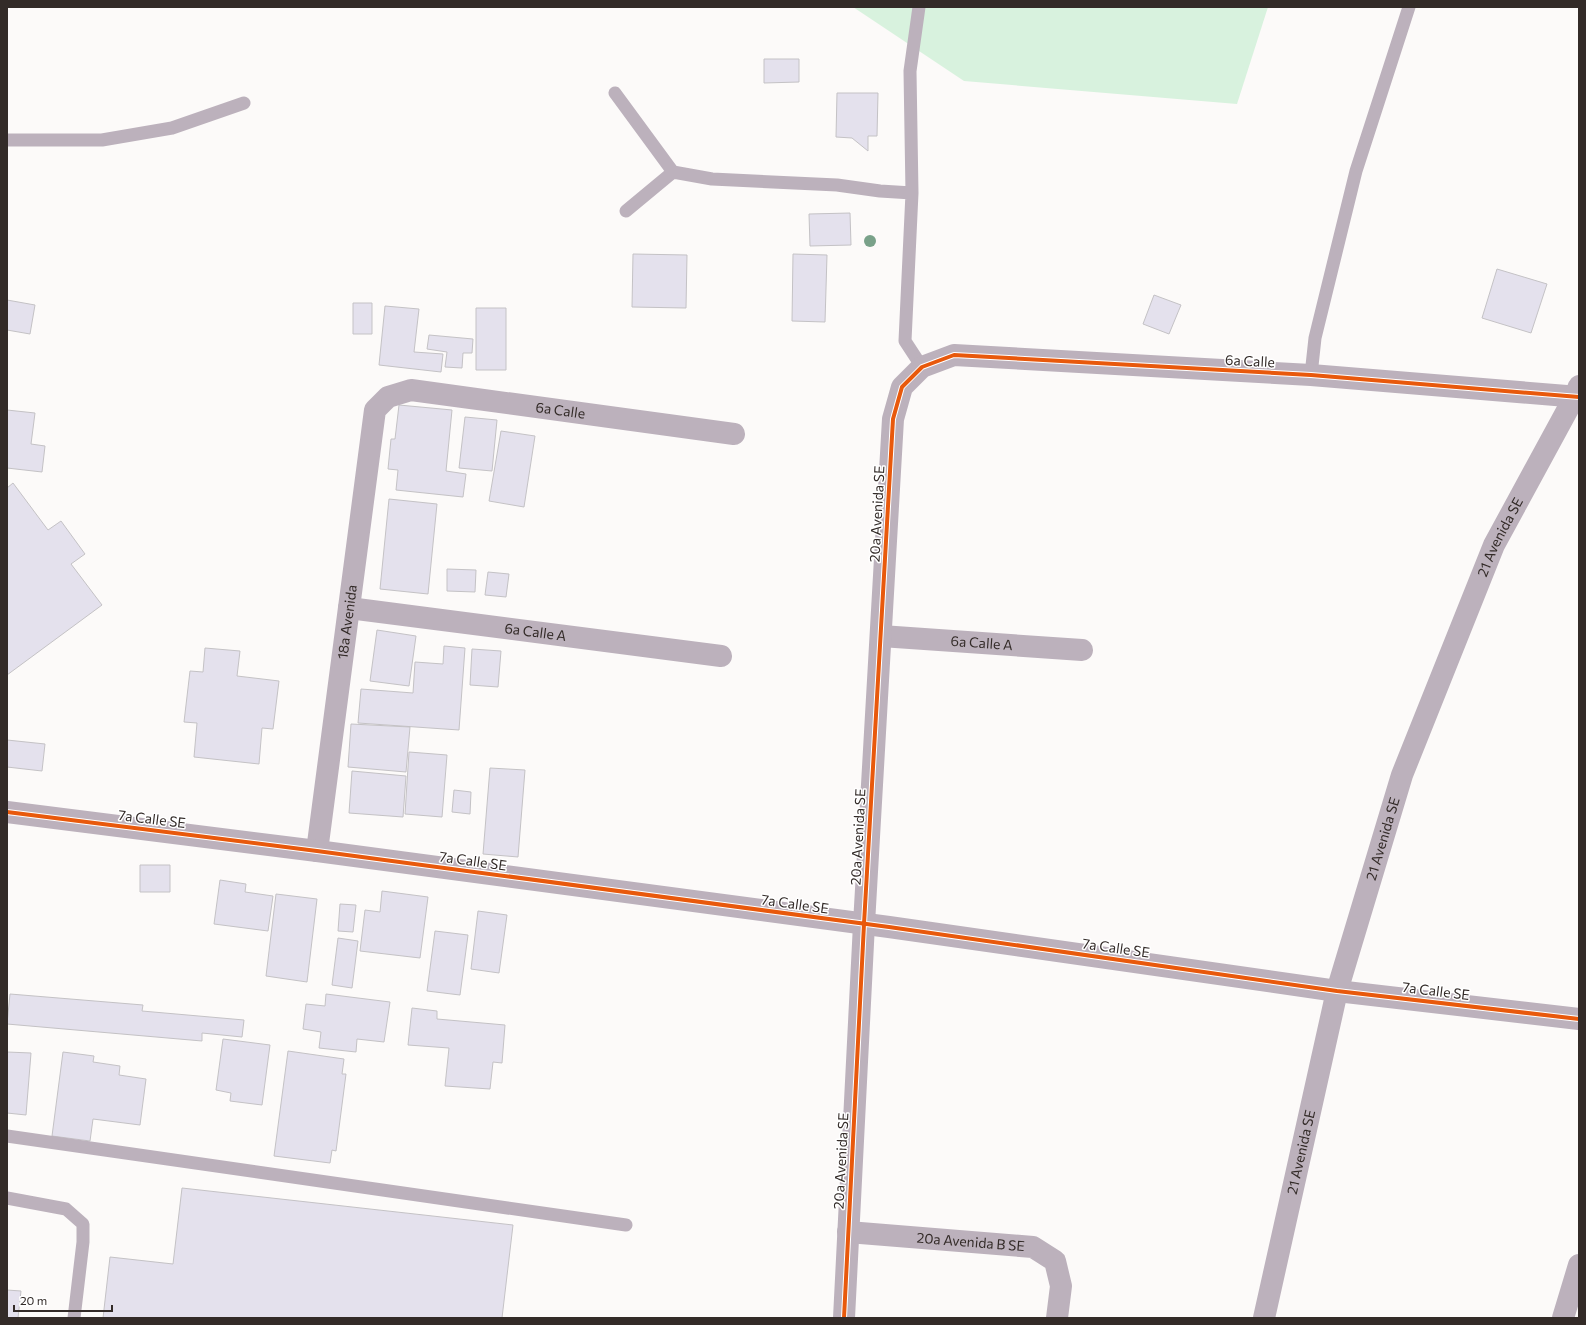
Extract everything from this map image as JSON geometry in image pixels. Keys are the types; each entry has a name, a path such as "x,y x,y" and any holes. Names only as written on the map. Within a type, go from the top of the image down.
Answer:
{"street":[{"name":"6a Calle","path":"922,367 954,355 1311,375 1578,393"},
{"name":"20a Avenida SE","path":"844,1318 864,924 893,419 902,387 922,367"},
{"name":"6a Calle","path":"388,397 411,390 734,434"},
{"name":"21 Avenida SE","path":"1264,1318 1337,990 1402,775 1494,546 1578,393"},
{"name":"18a Avenida","path":"317,851 376,410 388,397"},
{"name":"6a Calle A","path":"349,608 721,656"},
{"name":"6a Calle A","path":"881,636 1082,650"},
{"name":"7a Calle SE","path":"7,812 317,851 864,924 1337,990 1579,1019"},
{"name":"20a Avenida B SE","path":"848,1232 1033,1246 1055,1261 1060,1286 1057,1318"},
{"path":"1563,1318 1579,1265"}],"lane":[{"path":"919,7 910,71 912,193 905,341 922,367"},
{"path":"1311,375 1315,338 1356,171 1409,7"},
{"path":"615,93 673,172 712,179 837,185 880,191 912,193"},
{"path":"7,140 102,140 172,128 244,103"},
{"path":"626,211 673,172"},
{"path":"7,1136 626,1225"},
{"path":"7,1198 66,1209 83,1224 83,1242 74,1318"}],"green space":[{"path":"853,7 1268,7 1237,104 964,81"}],"building":[{"path":"764,59 799,59 799,82 764,83"},
{"path":"837,93 878,93 877,136 868,136 868,151 852,138 836,137"},
{"path":"850,213 851,245 810,246 809,214"},
{"path":"633,254 687,255 686,308 632,307"},
{"path":"793,254 827,255 825,322 792,321"},
{"path":"1497,269 1547,284 1531,333 1482,318"},
{"path":"1154,295 1181,305 1169,334 1143,324"},
{"path":"7,300 35,305 30,334 7,330"},
{"path":"353,303 372,303 372,334 353,334"},
{"path":"385,306 419,309 414,352 443,354 441,372 379,365"},
{"path":"476,308 506,308 506,370 476,370"},
{"path":"429,335 473,339 472,353 463,353 462,368 445,367 447,352 427,349"},
{"path":"399,405 452,410 446,471 466,474 463,497 396,490 398,470 388,469 391,439 395,439"},
{"path":"7,410 35,413 31,444 45,446 42,472 7,468"},
{"path":"465,417 497,420 492,471 459,468"},
{"path":"501,431 535,436 524,507 489,501"},
{"path":"13,483 48,530 61,521 85,554 71,564 102,605 7,675 7,488"},
{"path":"389,499 437,504 428,594 380,589"},
{"path":"447,569 476,570 475,592 447,591"},
{"path":"488,572 509,574 506,597 485,595"},
{"path":"377,630 416,636 409,686 370,681"},
{"path":"444,646 465,648 459,730 358,723 361,689 413,693 415,662 443,664"},
{"path":"205,648 240,651 237,676 279,681 273,729 262,728 259,764 194,757 197,723 184,722 190,671 203,672"},
{"path":"472,649 501,651 498,687 470,685"},
{"path":"351,724 410,727 406,772 348,767"},
{"path":"7,740 45,744 42,771 7,767"},
{"path":"409,752 447,755 442,817 405,814"},
{"path":"490,768 525,770 518,857 483,854"},
{"path":"352,771 406,776 403,817 349,813"},
{"path":"454,790 471,792 470,814 452,812"},
{"path":"140,865 170,865 170,892 140,892"},
{"path":"220,880 246,884 245,892 273,896 268,931 214,924"},
{"path":"382,891 428,897 420,958 360,951 365,910 380,912"},
{"path":"276,894 317,899 307,982 266,976"},
{"path":"340,904 356,905 353,932 338,931"},
{"path":"478,911 507,915 499,973 471,969"},
{"path":"435,931 468,935 460,995 427,991"},
{"path":"338,938 358,941 352,988 332,985"},
{"path":"10,994 143,1005 142,1011 244,1020 242,1037 202,1033 202,1041 7,1024"},
{"path":"326,994 390,1002 384,1042 357,1039 356,1052 319,1048 321,1032 303,1029 306,1004 325,1006"},
{"path":"412,1008 437,1011 437,1019 505,1025 502,1063 493,1062 490,1089 445,1086 449,1048 408,1045"},
{"path":"223,1039 270,1045 262,1105 230,1101 231,1093 216,1090"},
{"path":"288,1051 344,1059 342,1074 346,1074 336,1151 332,1150 330,1163 274,1156"},
{"path":"7,1052 31,1053 26,1115 7,1113"},
{"path":"63,1052 94,1056 93,1062 120,1066 119,1075 146,1079 140,1125 93,1119 90,1141 52,1136"},
{"path":"182,1188 513,1225 502,1318 103,1318 110,1257 173,1264"},
{"path":"7,1290 21,1291 18,1318 7,1318"}],"cycle path":[{"path":"844,1318 864,924 893,419 902,387 922,367 954,355 1311,375 1579,397"},
{"path":"7,812 317,851 889,927 1337,991 1579,1019"}]}
